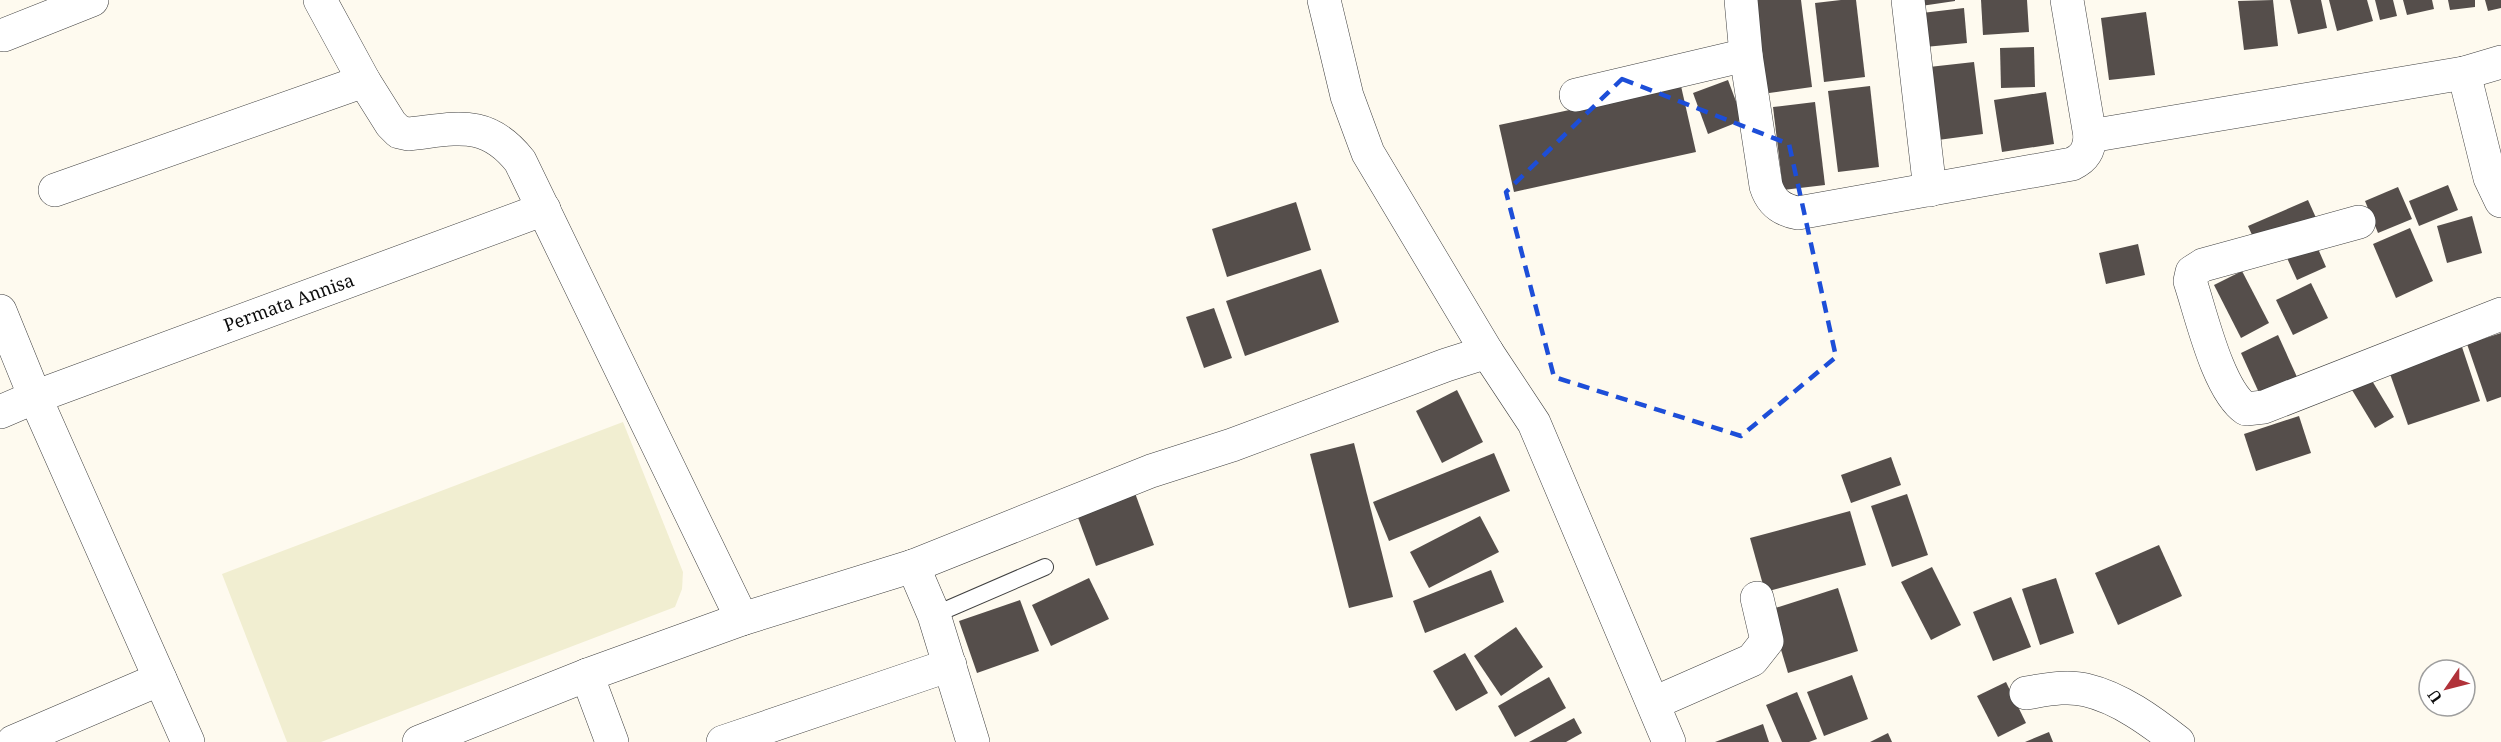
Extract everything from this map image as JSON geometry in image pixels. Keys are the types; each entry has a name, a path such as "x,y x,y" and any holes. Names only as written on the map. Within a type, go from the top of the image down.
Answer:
{"street":[{"path":"4,34 92,0"},
{"path":"320,0 364,81 391,124 399,132 408,134 463,127 481,132 506,144 520,161 742,619"},
{"path":"1324,0 1347,96 1368,153 1487,352 1534,423 1669,742"},
{"path":"1741,0 1746,55 1766,186 1769,196 1775,203 1788,211 1798,213 2072,164 2083,157 2089,147 2090,136 2067,0"},
{"path":"1908,0 1930,190"},
{"path":"1576,95 1746,55"},
{"path":"2090,136 2464,73 2501,62"},
{"path":"2464,73 2495,190"},
{"path":"55,190 364,81"},
{"name":"Permata Annisa","path":"0,412 35,397 544,209"},
{"path":"2359,222 2203,265 2192,272 2190,282 2225,385 2246,409 2264,407 2501,314"},
{"path":"0,311 35,397 188,742"},
{"path":"420,742 587,675 742,619 913,566 1151,471 1232,445 1446,365 1487,352"},
{"path":"913,566 934,615 973,742"},
{"path":"1654,703 1752,660 1767,641 1757,597"},
{"path":"723,742 950,665"},
{"path":"587,675 612,742"},
{"path":"13,742 160,679"},
{"path":"2026,693 2058,688 2085,689 2136,712 2178,742"}],"lane":[{"path":"934,615 1045,567"}],"highlighted area":[{"path":"1622,79 1789,144 1836,357 1741,436 1554,377 1506,192"}],"shaded area":[{"path":"623,422 683,572 682,589 675,607 321,742 287,742 222,574"}],"building":[{"path":"1750,0 1801,0 1812,87 1762,94"},
{"path":"1856,0 1865,77 1824,82 1815,3"},
{"path":"1920,0 1955,0 1955,1 1921,6"},
{"path":"1981,0 2027,0 2029,32 1983,35"},
{"path":"2273,0 2278,46 2244,50 2238,1"},
{"path":"2290,0 2321,0 2327,28 2298,34"},
{"path":"2329,0 2367,0 2373,21 2337,31"},
{"path":"2375,0 2393,0 2397,16 2380,20"},
{"path":"2403,0 2432,0 2434,9 2407,15"},
{"path":"2448,0 2475,0 2475,7 2450,10"},
{"path":"2485,0 2501,0 2501,8 2488,11"},
{"path":"1964,8 1967,43 1925,47 1922,13"},
{"path":"2146,12 2155,75 2109,80 2101,18"},
{"path":"2034,47 2035,87 2001,88 2000,48"},
{"path":"1974,62 1983,134 1938,140 1929,67"},
{"path":"1728,80 1743,120 1708,134 1693,93"},
{"path":"1681,86 1696,152 1514,192 1499,125"},
{"path":"1870,86 1879,167 1838,172 1828,91"},
{"path":"2046,92 2054,144 2002,152 1994,100"},
{"path":"1815,102 1825,185 1783,190 1773,107"},
{"path":"2448,185 2458,210 2419,226 2409,201"},
{"path":"2398,187 2412,219 2378,233 2365,201"},
{"path":"2308,200 2317,220 2257,246 2248,226"},
{"path":"1296,202 1311,250 1227,277 1212,229"},
{"path":"2472,216 2482,253 2447,263 2437,226"},
{"path":"2410,228 2433,281 2396,298 2373,244"},
{"path":"2138,244 2145,275 2106,284 2099,253"},
{"path":"2316,244 2326,267 2297,280 2287,258"},
{"path":"1321,269 1339,322 1245,356 1226,301"},
{"path":"2242,271 2269,323 2241,338 2214,285"},
{"path":"2311,283 2328,318 2293,335 2276,300"},
{"path":"1214,308 1232,358 1204,368 1186,317"},
{"path":"2501,333 2501,397 2487,402 2467,344"},
{"path":"2278,335 2297,377 2260,395 2241,353"},
{"path":"2462,347 2480,401 2408,425 2389,371"},
{"path":"2371,379 2394,417 2375,428 2352,390"},
{"path":"1457,390 1483,442 1442,463 1416,411"},
{"path":"2299,416 2311,453 2256,471 2244,434"},
{"path":"1354,443 1393,597 1349,608 1310,454"},
{"path":"1494,453 1510,491 1389,541 1373,502"},
{"path":"1891,457 1901,485 1851,503 1841,475"},
{"path":"1135,493 1154,545 1096,566 1077,515"},
{"path":"1907,494 1928,555 1892,567 1871,506"},
{"path":"1850,511 1866,565 1765,592 1750,538"},
{"path":"1480,516 1499,552 1429,588 1410,552"},
{"path":"2159,545 2182,596 2118,625 2095,573"},
{"path":"1932,567 1961,625 1931,640 1901,582"},
{"path":"1491,570 1504,602 1425,633 1413,601"},
{"path":"1089,578 1109,619 1051,646 1032,605"},
{"path":"2056,578 2074,633 2040,645 2022,589"},
{"path":"1838,588 1858,651 1788,673 1769,610"},
{"path":"2011,597 2031,647 1993,661 1973,612"},
{"path":"1020,600 1039,651 977,673 959,621"},
{"path":"1516,627 1543,667 1501,696 1474,656"},
{"path":"1465,653 1488,693 1456,711 1433,671"},
{"path":"1852,675 1868,719 1824,736 1807,692"},
{"path":"1549,677 1566,708 1515,737 1498,706"},
{"path":"2006,682 2026,723 1998,737 1977,696"},
{"path":"1797,692 1817,739 1809,742 1782,742 1766,705"},
{"path":"1574,718 1582,733 1566,742 1529,742"},
{"path":"1763,724 1769,742 1715,742"},
{"path":"2049,732 2053,742 2025,742"},
{"path":"1888,733 1892,742 1870,742"}]}
